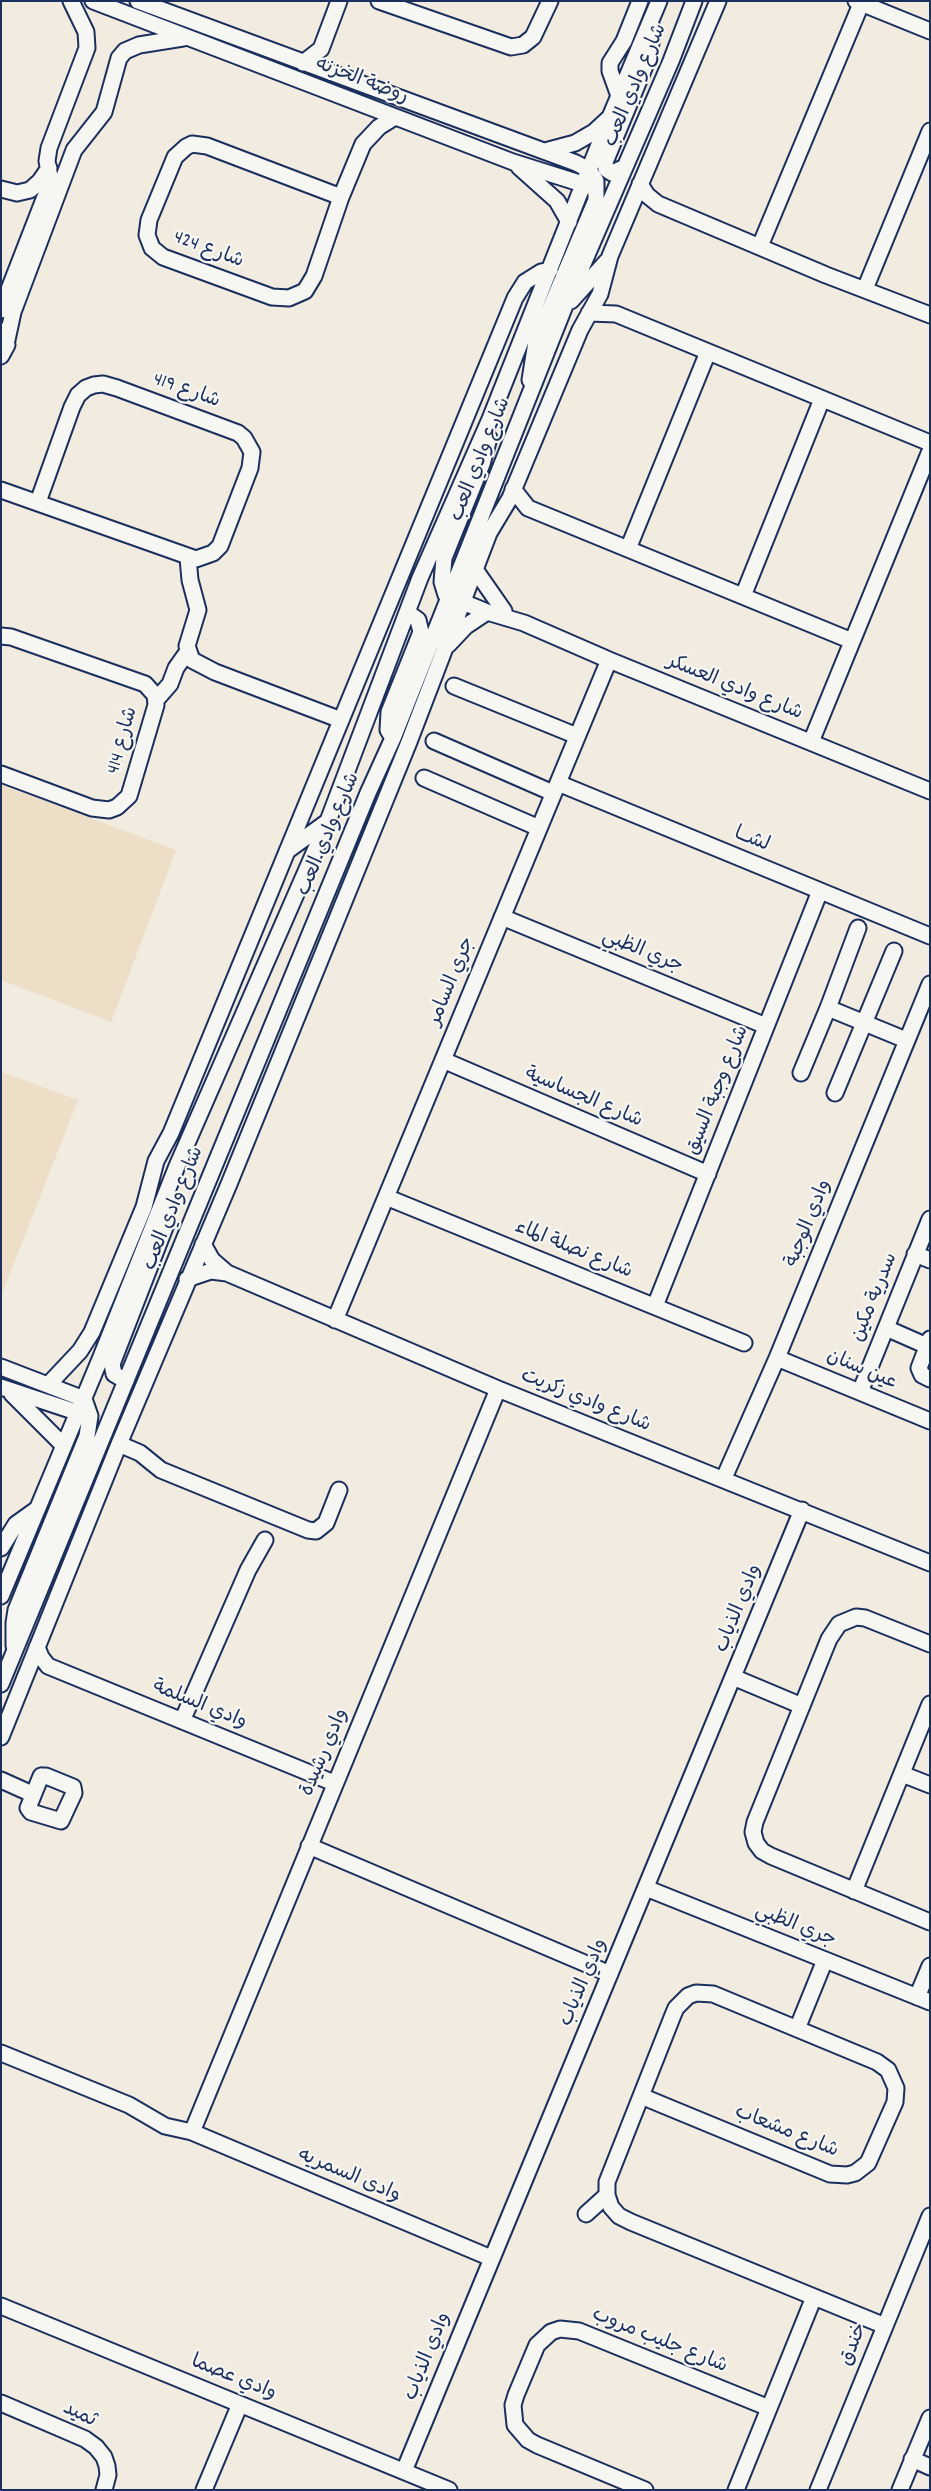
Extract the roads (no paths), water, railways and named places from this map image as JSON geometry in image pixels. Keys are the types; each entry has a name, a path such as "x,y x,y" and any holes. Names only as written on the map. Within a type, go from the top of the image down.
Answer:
{"street":[{"path":"1,310 48,189 49,148 87,48 86,32 71,1"},
{"name":"روضة الخزنه","path":"92,1 370,108 435,130 513,162 590,181"},
{"name":"روضة الخزنه","path":"138,1 576,163 590,181"},
{"path":"303,63 320,48 339,1"},
{"path":"379,1 407,6 511,47 523,45 533,37 550,1"},
{"name":"شارع وادي العب","path":"619,96 610,71 610,63 624,41 640,1"},
{"name":"شارع وادي العب","path":"1,1684 76,1508 114,1410 368,793 454,594 510,442 564,308 671,61 694,1"},
{"path":"454,594 474,568 490,529 504,509 600,294 610,256 718,1"},
{"path":"760,246 858,2 930,31"},
{"path":"624,168 614,173 608,172 605,162 648,56 658,5"},
{"name":"شارع وادي العب","path":"1,1596 64,1446 84,1409 101,1356 177,1166 328,821 410,607 490,419 569,222 590,181 610,117 658,5"},
{"path":"671,61 706,32"},
{"path":"1,356 6,350 4,335 74,150 104,112 118,58 125,51 139,45 189,38"},
{"path":"320,48 326,72"},
{"path":"370,108 375,116 374,131"},
{"path":"435,130 440,114"},
{"name":"شارع 424","path":"341,198 207,146 192,144 175,156 149,220 147,235 152,248 163,257 272,297 289,298 305,291 311,284 341,198 361,148 374,131 395,117"},
{"path":"543,151 575,143 594,132 610,117"},
{"path":"865,289 930,131"},
{"path":"513,162 557,201 569,222"},
{"path":"1,189 17,193 30,190 40,181 48,168"},
{"path":"530,393 531,362 536,342 594,205 590,181 618,183"},
{"path":"640,184 647,195 658,204 826,275 930,315"},
{"path":"630,209 640,204 658,204"},
{"path":"564,308 600,271 610,256"},
{"name":"شارع وادي العب","path":"48,1385 80,1351 96,1322 144,1207 156,1161 171,1133 515,298 525,282 533,276 550,270"},
{"path":"600,294 616,314"},
{"path":"590,313 616,314 930,443"},
{"path":"628,549 708,352"},
{"name":"شارع 419","path":"38,502 72,407 78,395 94,384 104,384 117,388 230,430 244,438 249,444 252,460 250,468 220,546 205,558 188,558"},
{"path":"743,596 822,399"},
{"path":"1,1737 119,1444 409,742 443,651 454,594 444,558 486,454 490,419"},
{"path":"510,442 516,482 528,508"},
{"path":"811,742 930,451"},
{"path":"1,490 188,558 190,580 198,610 196,623 188,641 188,651 196,663 341,720"},
{"path":"504,509 528,508 852,641"},
{"path":"474,568 504,611"},
{"path":"393,738 388,730 389,712 421,632 418,620 410,607 429,590 454,594"},
{"name":"شارع وادي العسكر","path":"454,594 504,611 524,623 608,660 928,787"},
{"name":"شارع وادي العسكر","path":"454,594 487,612 524,623"},
{"path":"443,651 466,626 487,612"},
{"name":"شارع 414","path":"1,636 11,637 145,684 152,691 156,700 155,710 129,796 117,807 109,810 92,808 1,774"},
{"path":"156,700 170,684 176,668 188,651"},
{"name":"جري السامر","path":"335,1320 608,660"},
{"path":"454,686 577,736"},
{"name":"لشــا","path":"434,741 820,890 930,936"},
{"path":"368,793 409,742"},
{"path":"424,778 539,828"},
{"path":"287,852 328,821"},
{"name":"شارع وجبة السيق","path":"655,1306 820,890"},
{"name":"جري الظبي","path":"502,917 766,1026"},
{"path":"800,1073 828,1008 858,928"},
{"path":"835,1094 894,951"},
{"name":"وادي الوجبة","path":"724,1478 777,1358 930,984"},
{"path":"828,1008 906,1040"},
{"name":"شارع الجساسية","path":"443,1060 708,1174"},
{"path":"147,1192 177,1166"},
{"path":"208,1183 210,1227"},
{"path":"126,1381 114,1374 112,1364 167,1222 169,1207 167,1192"},
{"name":"شارع نصلة الماء","path":"386,1197 744,1343"},
{"name":"سدرية مكين","path":"860,1392 930,1219"},
{"name":"شارع وادي زكريت","path":"202,1244 212,1260 228,1273 335,1320 498,1389 724,1478 930,1563"},
{"path":"915,1254 930,1260"},
{"name":"شارع وادي زكريت","path":"187,1279 211,1271 228,1273"},
{"path":"150,1322 182,1293"},
{"path":"96,1322 101,1356"},
{"path":"886,1328 928,1342 919,1368 922,1375 930,1379"},
{"name":"عين سنان","path":"777,1358 930,1421"},
{"path":"1,1367 48,1385 84,1409 87,1436 16,1610 13,1636 15,1650"},
{"path":"3,1387 84,1409 102,1416 114,1410"},
{"path":"3,1387 35,1415 64,1446"},
{"name":"وادي رشيدة","path":"192,2132 334,1783 498,1389"},
{"path":"119,1444 140,1453 161,1470 308,1530 316,1530 326,1523 339,1490"},
{"path":"76,1508 81,1537"},
{"path":"1,1548 16,1524 37,1510"},
{"name":"وادي الذياب","path":"404,2471 802,1510"},
{"path":"182,1721 248,1570 265,1540"},
{"path":"930,1644 865,1618 847,1619 832,1631 755,1822 753,1832 756,1843 762,1851 771,1856 930,1922"},
{"path":"26,1674 48,1666 41,1658 37,1647"},
{"name":"وادي السلمة","path":"48,1666 334,1783"},
{"path":"733,1677 802,1706"},
{"path":"854,1891 930,1704"},
{"path":"902,1774 930,1785"},
{"path":"1,1780 32,1794"},
{"path":"309,1846 610,1974"},
{"name":"جري الظبي","path":"646,1888 924,2000"},
{"path":"797,2029 825,1960"},
{"path":"924,2000 930,1966"},
{"name":"شارع مشعاب","path":"607,2195 607,2182 641,2096 676,2008 688,1996 696,1993 713,1994 877,2062 888,2070 895,2081 895,2102 872,2155 862,2169 847,2175 830,2174 641,2096"},
{"name":"وادى السمريه","path":"1,2046 123,2096 182,2125 192,2132"},
{"name":"وادى السمريه","path":"1,2053 128,2105 165,2126 192,2132 491,2258"},
{"path":"586,2214 607,2195 615,2212 631,2222 885,2326"},
{"name":"خندق","path":"818,2490 885,2326 924,2247 930,2216"},
{"path":"736,2490 814,2297"},
{"name":"وادي عصما","path":"1,2306 449,2490"},
{"name":"شارع جليب مروب","path":"646,2490 623,2486 536,2445 528,2440 515,2424 513,2404 516,2395 537,2345 551,2332 560,2329 579,2331 769,2408"},
{"name":"ثميد","path":"1,2403 85,2439 96,2447 104,2456 107,2466 108,2475 104,2490"},
{"path":"204,2490 240,2404"},
{"path":"900,2490 930,2418"},
{"path":"912,2459 930,2467"}]}
